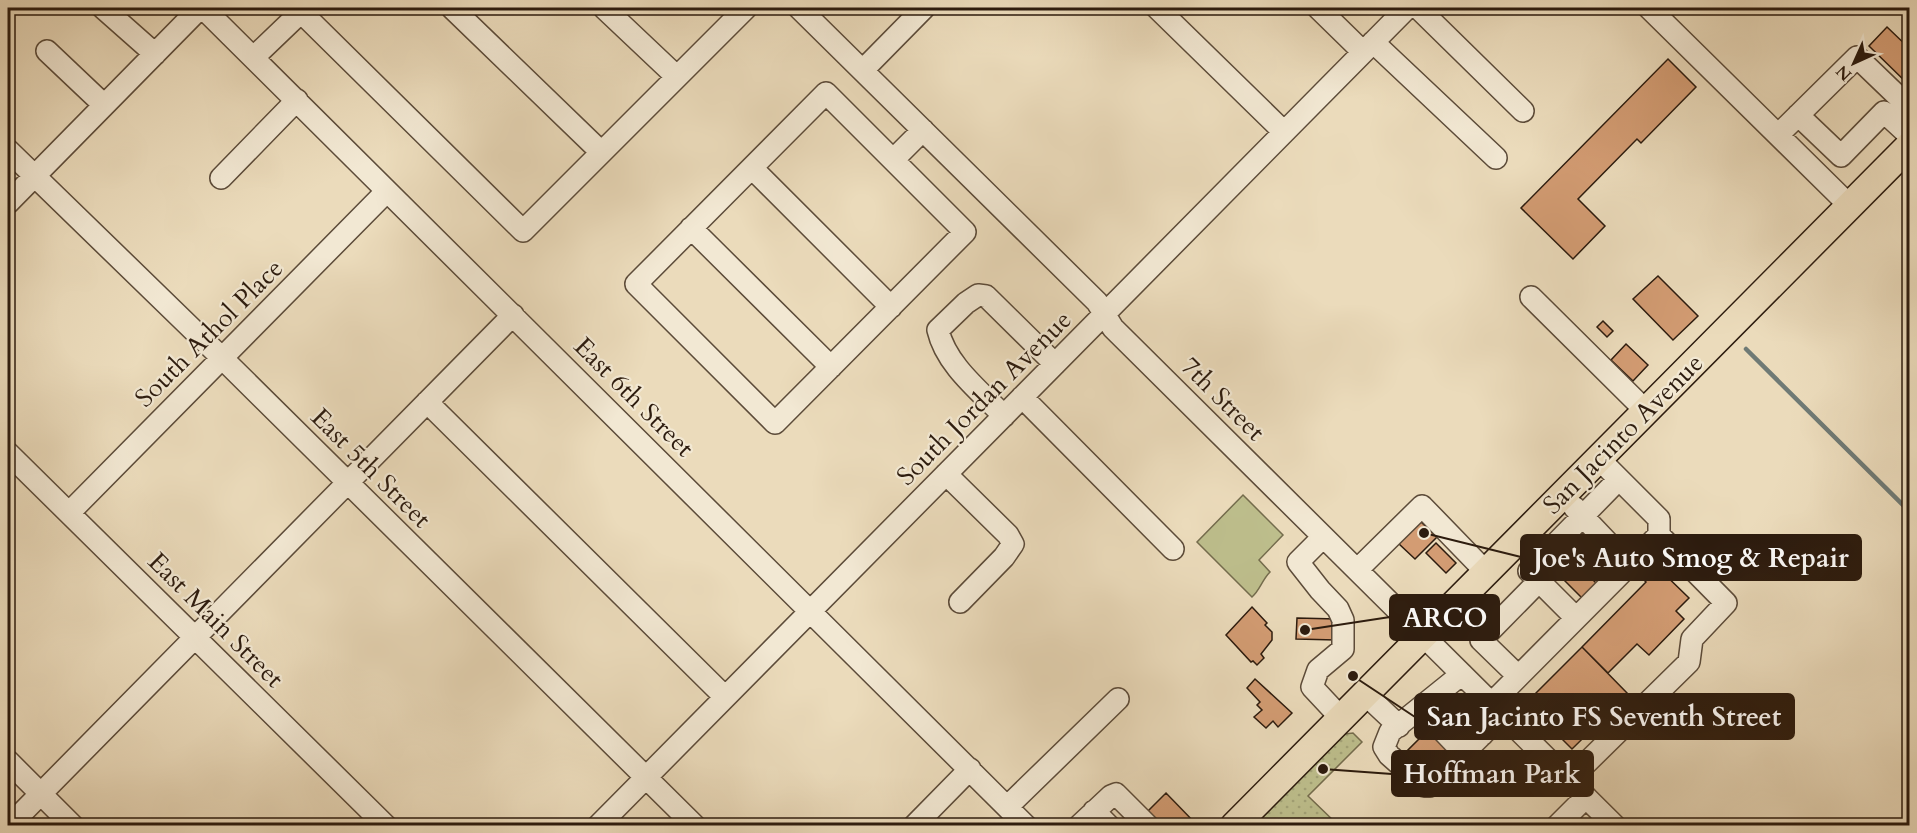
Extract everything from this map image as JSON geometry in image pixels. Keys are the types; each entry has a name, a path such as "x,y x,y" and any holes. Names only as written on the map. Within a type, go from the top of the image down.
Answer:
{"main road":[{"name":"San Jacinto Avenue","path":"1234,825 1910,145"}],"street":[{"path":"103,8 155,54"},
{"path":"8,203 202,8"},
{"name":"East 6th Street","path":"202,8 255,57 1026,825"},
{"path":"452,8 601,152"},
{"path":"604,8 677,77"},
{"path":"255,57 304,10 523,231 747,8"},
{"name":"7th Street","path":"799,8 1097,302 1113,328 1615,825"},
{"path":"863,70 924,8"},
{"path":"1157,8 1284,132"},
{"path":"1318,8 1368,47 1496,158"},
{"name":"South Jordan Avenue","path":"598,825 1407,8"},
{"path":"1419,8 1523,111"},
{"path":"1649,8 1850,206"},
{"path":"47,51 104,105"},
{"path":"1778,135 1857,57 1910,108"},
{"path":"826,93 893,160 965,232 775,423 636,284 826,93"},
{"path":"221,177 297,100"},
{"path":"1798,115 1841,156 1884,112 1910,136"},
{"path":"893,160 923,130"},
{"name":"East 5th Street","path":"8,150 695,825"},
{"path":"752,168 891,307"},
{"name":"South Athol Place","path":"69,513 387,191"},
{"path":"692,228 831,367"},
{"path":"1004,416 954,364 941,343 938,330 966,303 978,295 986,296 1055,364"},
{"path":"1531,297 1646,411"},
{"path":"9,825 513,315"},
{"path":"1022,398 1173,549"},
{"path":"427,402 507,478 725,697"},
{"name":"East Main Street","path":"8,453 386,825"},
{"path":"1569,780 1689,662 1692,639 1726,603 1659,535 1659,519 1599,459"},
{"path":"946,474 1008,535 1012,544 1004,557 960,602"},
{"path":"1518,676 1481,640 1582,516 1619,479"},
{"path":"1562,495 1629,565"},
{"path":"1357,570 1422,506 1486,572"},
{"path":"1462,674 1390,732 1384,747 1389,755 1424,786 1430,786 1482,735 1518,676 1659,535"},
{"path":"1323,537 1298,562 1338,609 1343,620 1343,649 1318,670 1312,687 1341,718"},
{"path":"1508,550 1576,618"},
{"path":"1440,692 1482,735"},
{"path":"1365,694 1399,726"},
{"path":"1007,807 1118,699"},
{"path":"1421,708 1464,753"},
{"path":"8,761 73,825"},
{"path":"915,825 970,769"},
{"path":"1079,825 1102,818 1116,794 1148,825"},
{"path":"1557,825 1586,796"}],"green space":[{"path":"1243,495 1283,535 1259,560 1270,572 1252,597 1197,542"},
{"path":"1353,733 1362,742 1308,796 1338,825 1255,825 1345,734"}],"building":[{"path":"1887,27 1910,49 1910,86 1869,46"},
{"path":"1668,59 1696,87 1641,143 1637,139 1578,199 1605,226 1573,259 1521,208"},
{"path":"1658,276 1698,316 1673,340 1633,299"},
{"path":"1603,321 1613,331 1607,337 1597,327"},
{"path":"1626,344 1648,365 1633,381 1611,360"},
{"path":"1420,521 1437,537 1415,559 1398,543"},
{"path":"1436,543 1456,563 1446,573 1426,553"},
{"path":"1563,550 1597,584 1582,598 1548,564"},
{"path":"1654,564 1689,598 1676,611 1684,619 1649,655 1637,644 1608,673 1582,647 1646,582 1641,577"},
{"path":"1252,607 1272,632 1272,640 1261,654 1264,658 1257,665 1251,662 1226,635"},
{"path":"1297,618 1336,619 1336,640 1296,639"},
{"path":"1582,647 1628,694 1572,749 1526,703"},
{"path":"1255,679 1292,713 1278,727 1273,721 1266,728 1254,717 1262,710 1257,705 1260,702 1247,688"},
{"path":"1432,726 1454,751 1426,779 1405,758 1411,752 1408,750"},
{"path":"1166,793 1198,826 1161,826 1147,812"}],"waterway":[{"path":"1746,349 1910,512"}],"place":[{"name":"Joe's Auto Smog & Repair","path":"1424,533"},
{"name":"ARCO","path":"1305,630"},
{"name":"San Jacinto FS Seventh Street","path":"1353,676"},
{"name":"Hoffman Park","path":"1323,769"}]}
